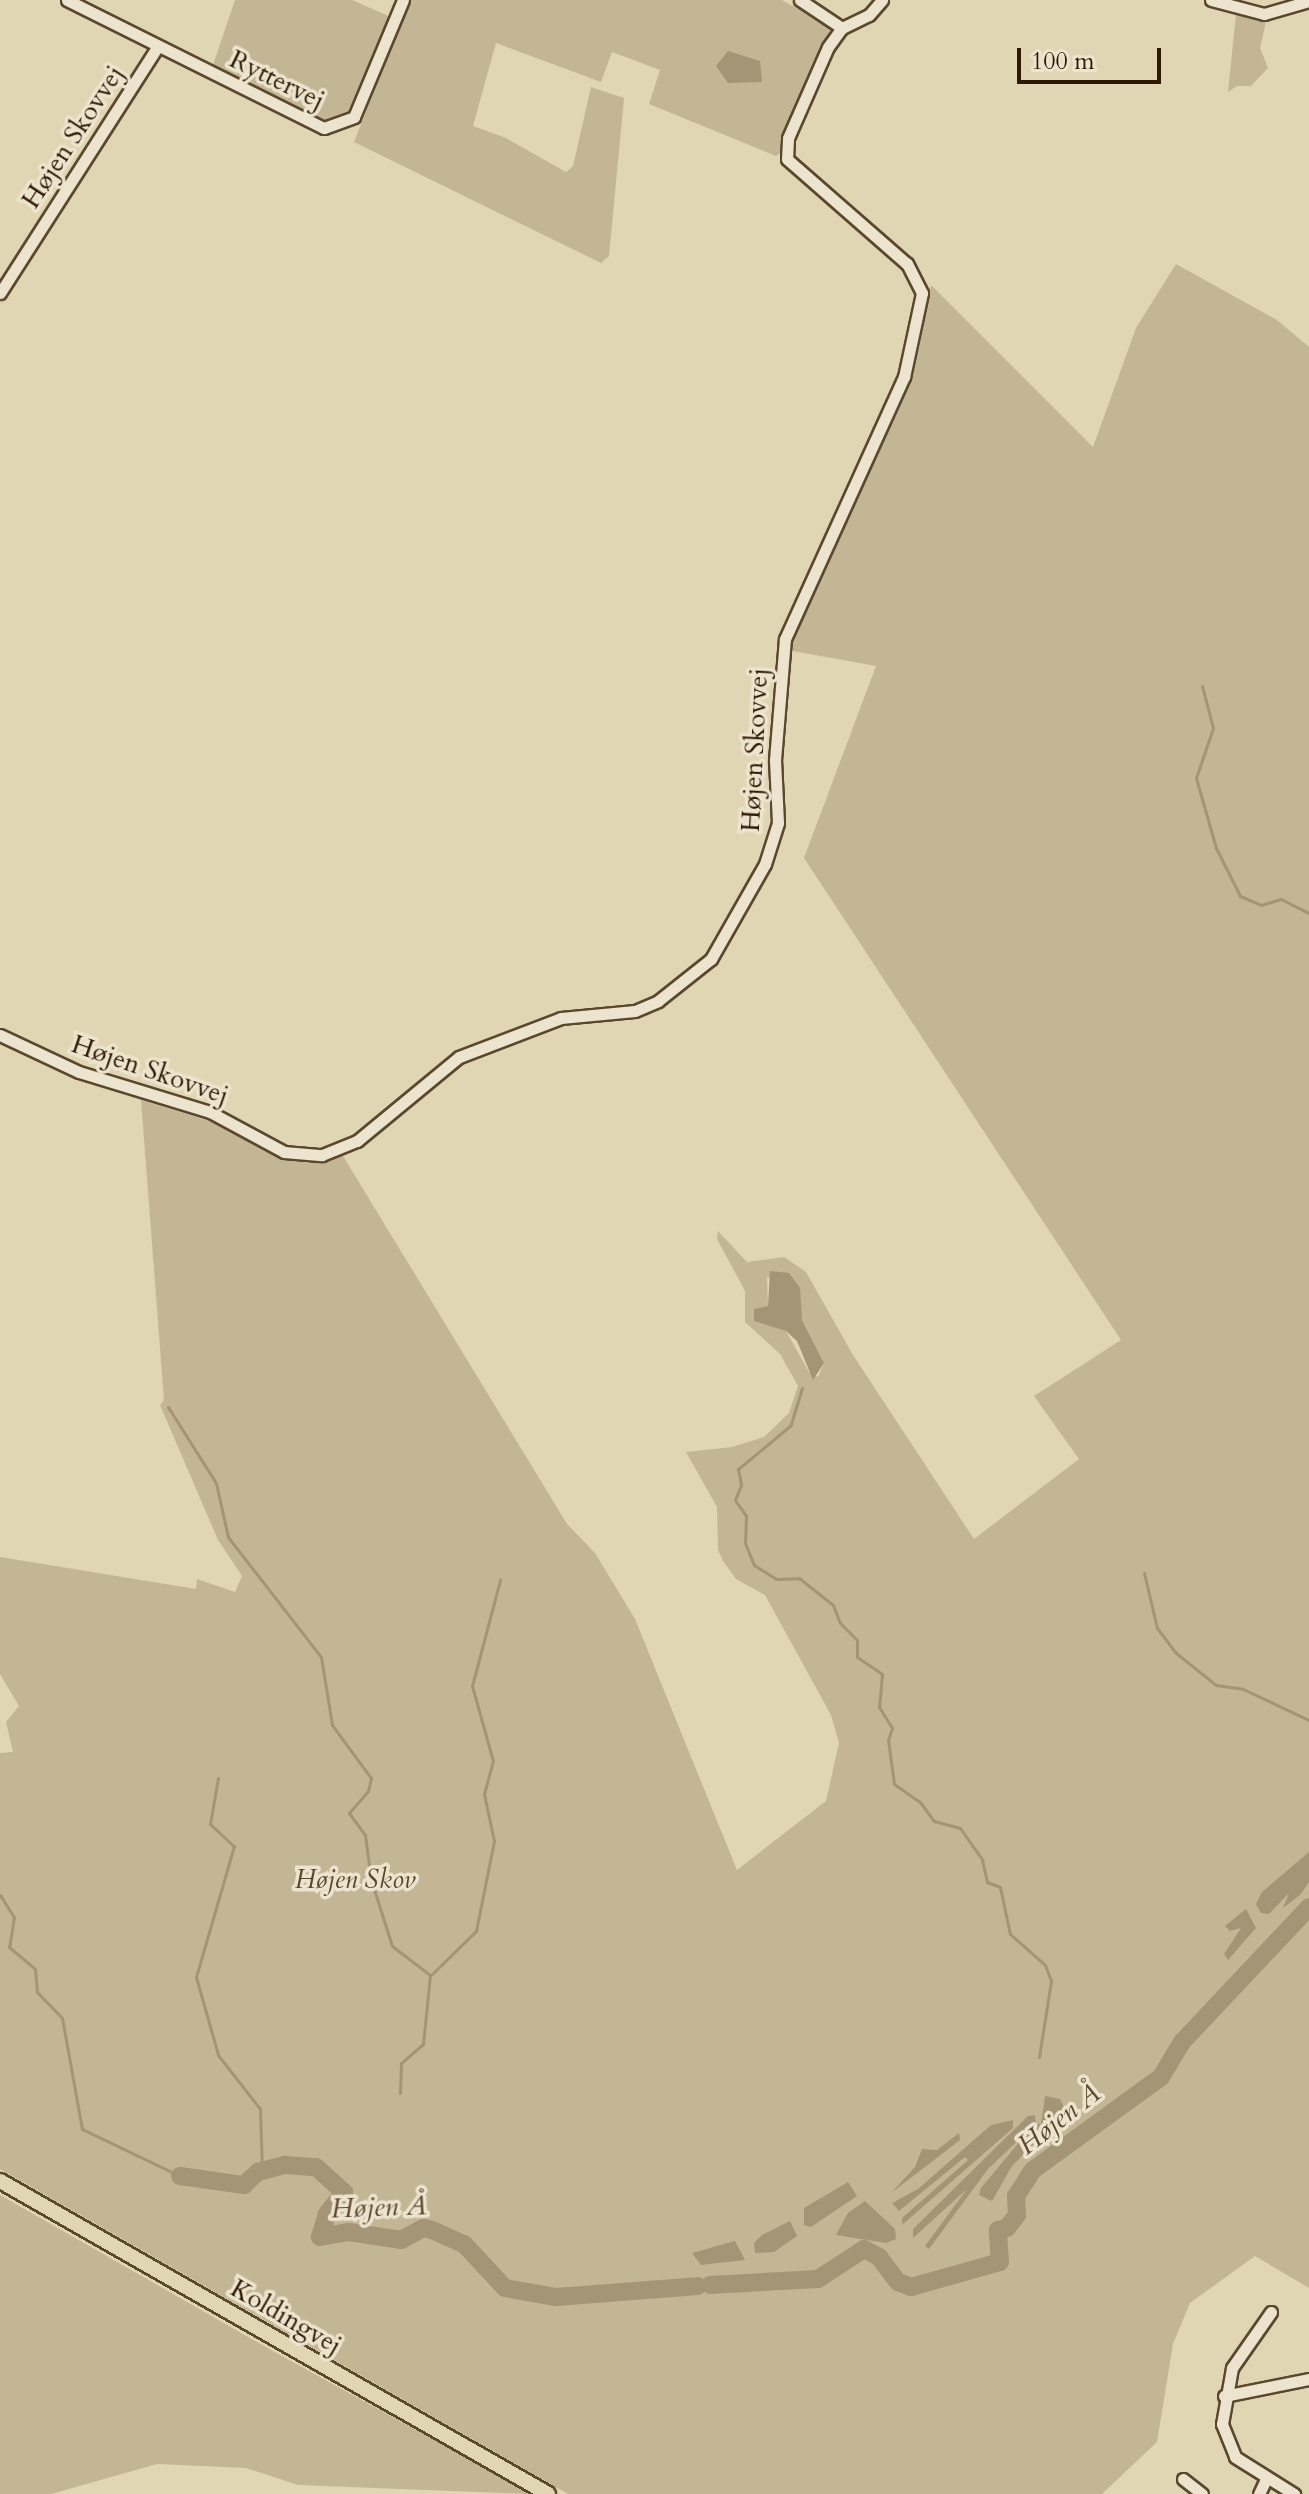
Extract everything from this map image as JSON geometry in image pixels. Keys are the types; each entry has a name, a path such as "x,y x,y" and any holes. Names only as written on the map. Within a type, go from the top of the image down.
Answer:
{"main road":[{"name":"Koldingvej","path":"0,2181 548,2494"}],"street":[{"name":"Ryttervej","path":"67,0 314,124 335,127 360,107 403,0"},
{"path":"800,0 842,28"},
{"name":"Højen Skovvej","path":"0,1035 79,1072 210,1112 284,1152 322,1155 357,1141 459,1057 571,1016 635,1011 658,1001 711,959 765,864 778,823 775,760 785,639 904,377 922,293 907,264 787,159 788,138 828,47 842,28 869,15 882,0"},
{"path":"1211,0 1264,14 1309,1"},
{"name":"Højen Skovvej","path":"0,293 158,46"},
{"path":"1271,2312 1242,2347 1224,2396 1225,2440 1235,2457 1294,2494"},
{"path":"1224,2396 1309,2379"},
{"path":"1183,2479 1202,2494"},
{"path":"1259,2494 1266,2479"}],"green space":[{"path":"235,0 352,0 393,18 346,118 324,122 212,68"},
{"path":"410,0 782,0 831,28 783,151 776,156 649,104 660,70 612,52 601,82 496,43 473,126 506,138 566,172 573,166 591,87 624,98 609,256 601,263 354,142"},
{"path":"1236,14 1267,17 1260,48 1268,68 1251,86 1237,86 1228,92"},
{"name":"Højen Skov","path":"1176,264 1277,320 1309,347 1309,2288 1255,2256 1190,2303 1173,2344 1157,2442 1102,2494 568,2494 0,2169 0,1753 13,1752 6,1722 19,1706 0,1674 0,1557 196,1589 197,1579 235,1592 242,1576 218,1540 160,1405 164,1400 141,1100 223,1125 288,1159 309,1163 343,1156 567,1524 595,1553 635,1619 737,1870 826,1801 839,1743 831,1715 765,1595 736,1579 723,1561 718,1550 717,1507 686,1452 732,1447 764,1437 789,1413 798,1386 780,1354 745,1322 745,1291 717,1239 718,1231 747,1262 784,1257 806,1272 853,1355 974,1539 1079,1459 1034,1396 1121,1340 804,858 876,666 787,650 790,637 898,407 919,349 931,285 1093,447 1136,328","holes":["767,1277 798,1290 802,1320 824,1363 818,1377 809,1372 786,1331 776,1323 758,1323 754,1309 768,1306"]},
{"path":"0,2195 532,2494 298,2485 246,2468 157,2464 51,2494 0,2494"}],"shaded area":[{"path":"728,51 760,61 762,82 728,83 716,66"},
{"path":"770,1271 789,1273 800,1288 802,1320 824,1363 813,1380 797,1341 786,1331 754,1321 754,1309 768,1306"},
{"path":"1309,1852 1309,1882 1301,1894 1283,1908 1289,1893 1269,1914 1261,1913 1256,1904 1262,1892"},
{"path":"1246,1909 1256,1928 1228,1960 1224,1954 1241,1928 1230,1931 1225,1926"},
{"path":"1045,2096 1060,2099 1066,2111 1012,2166 992,2201 979,2195 981,2188 1031,2128 988,2169 929,2249 925,2246 967,2189 913,2238 913,2229 1028,2116 1035,2115 1036,2124 1041,2124"},
{"path":"1013,2120 1013,2128 902,2225 902,2218 968,2160 965,2157 899,2211 892,2203 918,2189 991,2125"},
{"path":"959,2133 960,2140 891,2193 915,2167 922,2149 937,2150"},
{"path":"848,2182 857,2196 811,2227 804,2225 804,2208"},
{"path":"865,2201 895,2229 896,2239 886,2243 836,2235 848,2213"},
{"path":"790,2221 797,2236 774,2252 755,2253 754,2243 762,2235"},
{"path":"735,2241 745,2260 701,2265 692,2253"}],"waterway":[{"path":"1202,686 1213,728 1196,778 1216,848 1240,896 1261,905 1281,899 1309,913"},
{"path":"802,1388 791,1425 738,1469 741,1485 735,1500 746,1516 745,1543 754,1565 776,1579 799,1578 833,1605 840,1623 857,1640 857,1657 882,1674 879,1707 892,1728 888,1740 894,1784 920,1802 934,1821 960,1828 982,1860 987,1882 1000,1887 1010,1934 1045,1965 1051,1981 1039,2057"},
{"path":"168,1407 216,1483 228,1537 321,1657 332,1725 371,1778 368,1791 349,1813 365,1835 371,1880 392,1946 430,1975 423,2044 401,2063 400,2093"},
{"path":"1144,1573 1157,1628 1176,1653 1216,1685 1243,1689 1309,1720"},
{"path":"432,1974 476,1931 494,1841 484,1794 493,1761 472,1686 500,1580"},
{"path":"218,1778 210,1824 234,1846 196,1977 218,2055 260,2109 262,2171"},
{"path":"0,1895 14,1917 9,1947 35,1969 37,1992 62,2018 82,2129 180,2176"},
{"name":"Højen Å","path":"710,2285 818,2279 864,2249 879,2257 898,2282 911,2287 1000,2262 998,2230 1007,2228 1017,2215 1016,2196 1033,2170 1161,2077 1182,2042 1309,1907"},
{"name":"Højen Å","path":"180,2176 244,2185 258,2172 285,2165 316,2167 344,2192 327,2214 320,2237 349,2232 401,2240 424,2228 432,2230 464,2244 505,2288 556,2297 698,2286"}]}
